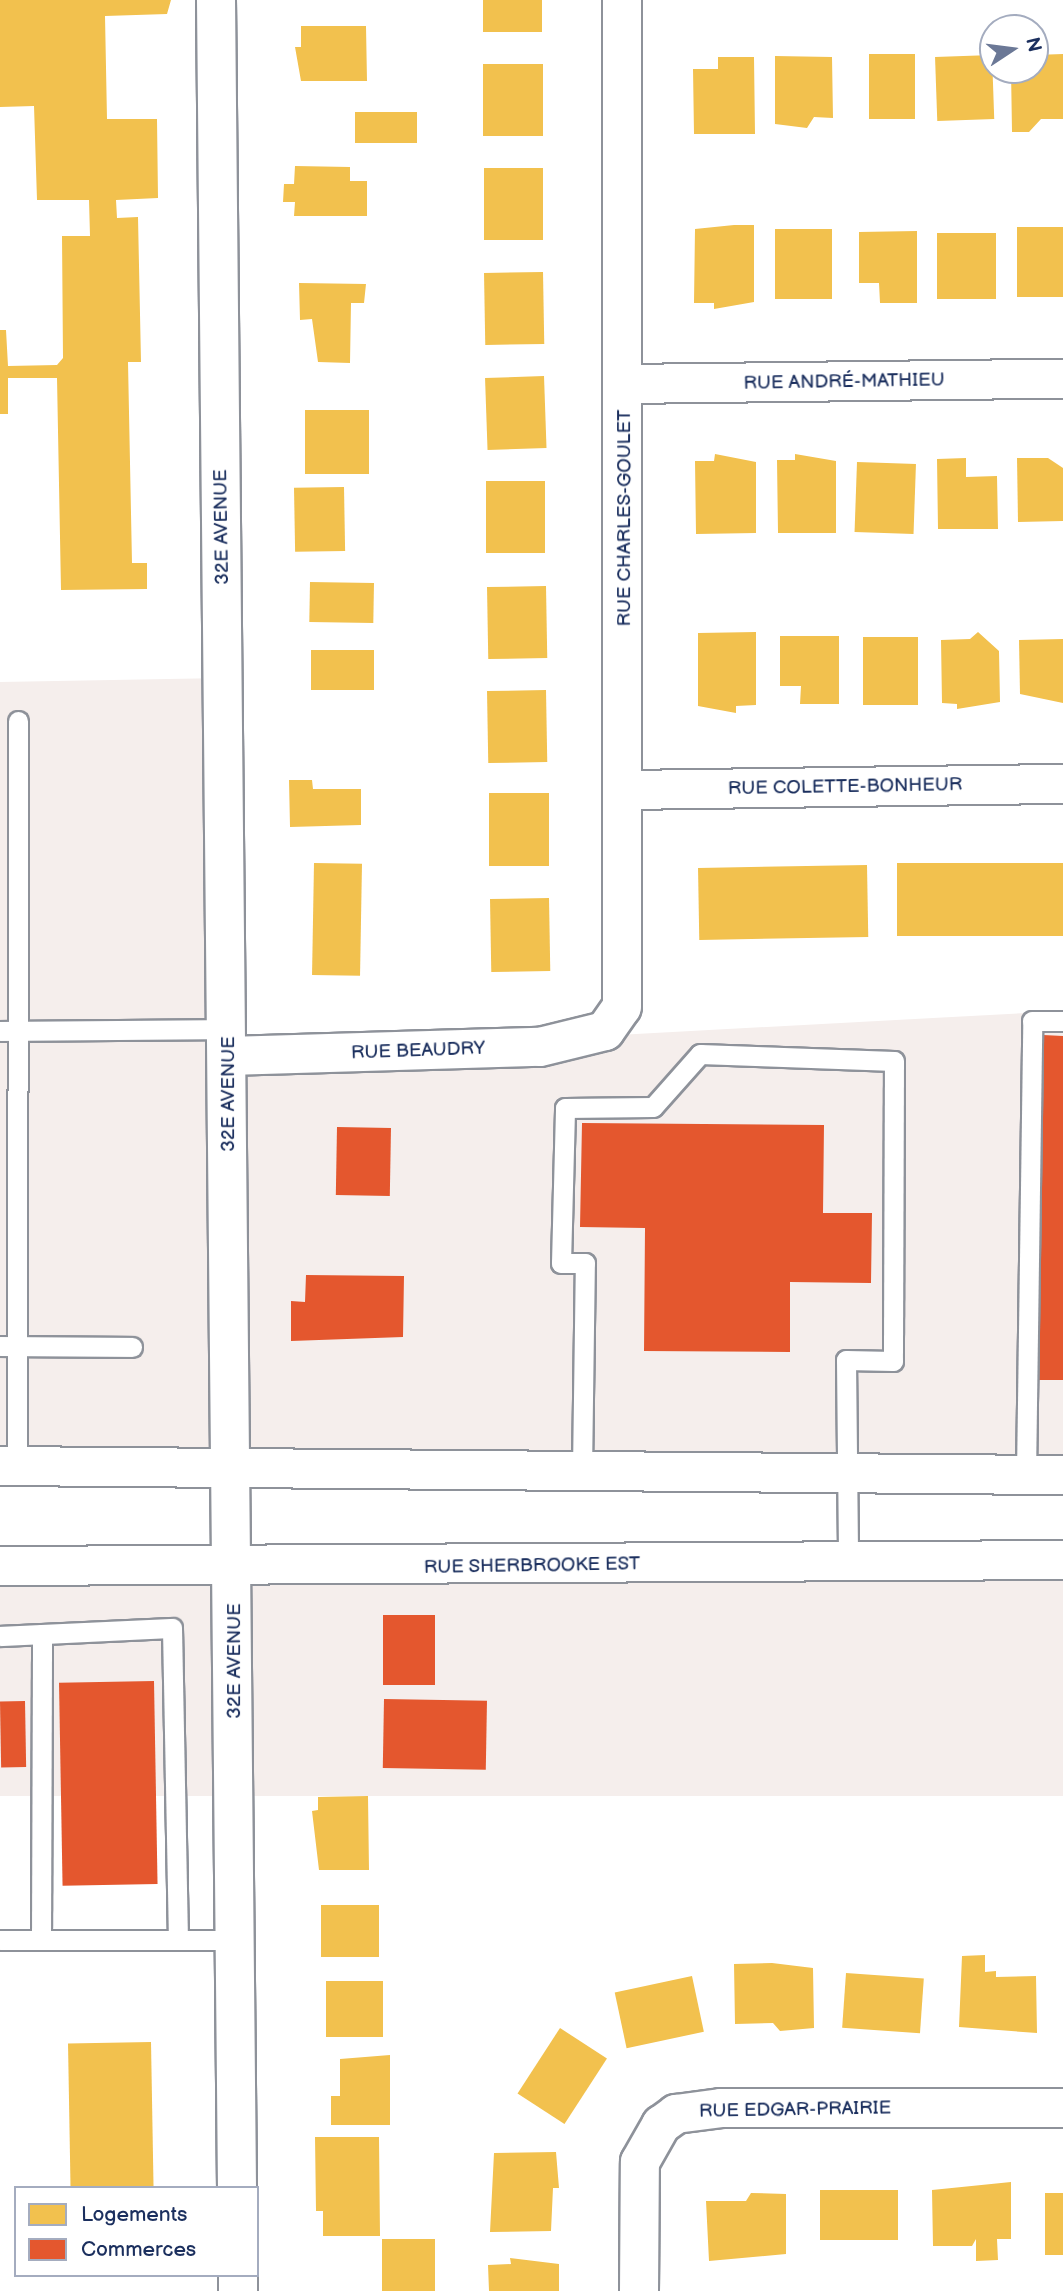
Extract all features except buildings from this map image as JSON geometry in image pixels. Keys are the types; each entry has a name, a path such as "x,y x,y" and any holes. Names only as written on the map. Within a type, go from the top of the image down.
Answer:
{"street":[{"name":"32E AVENUE","path":"216,0 234,1569 237,2186"},
{"name":"RUE CHARLES-GOULET","path":"605,1031 622,1007 626,978 622,0"},
{"name":"RUE ANDRÉ-MATHIEU","path":"624,384 1063,379"},
{"name":"RUE COLETTE-BONHEUR","path":"626,790 1063,784"},
{"name":"RUE BEAUDRY","path":"228,1042 541,1047 605,1031"},
{"path":"8,1466 1045,1475"},
{"name":"RUE SHERBROOKE EST","path":"0,1566 234,1569 1063,1560"},
{"name":"RUE EDGAR-PRAIRIE","path":"639,2291 640,2161 661,2125 676,2114 721,2108 1063,2108"}],"lane":[{"path":"8,1466 9,1031 18,721"},
{"path":"1045,1475 1032,1021 1063,1021"},
{"path":"9,1031 228,1042"},
{"path":"582,1470 584,1263 561,1263 565,1108 653,1107 700,1055 894,1061 893,1361 846,1360 848,1562"},
{"path":"9,1346 132,1347"},
{"path":"0,1636 172,1628 178,1940"},
{"path":"41,1940 42,1634"},
{"path":"0,1940 235,1940"}],"shaded area":[{"path":"224,678 228,1056 1063,1011 1063,1475 0,1464 0,682"},
{"path":"0,1548 1063,1548 1063,1796 0,1796"}]}
